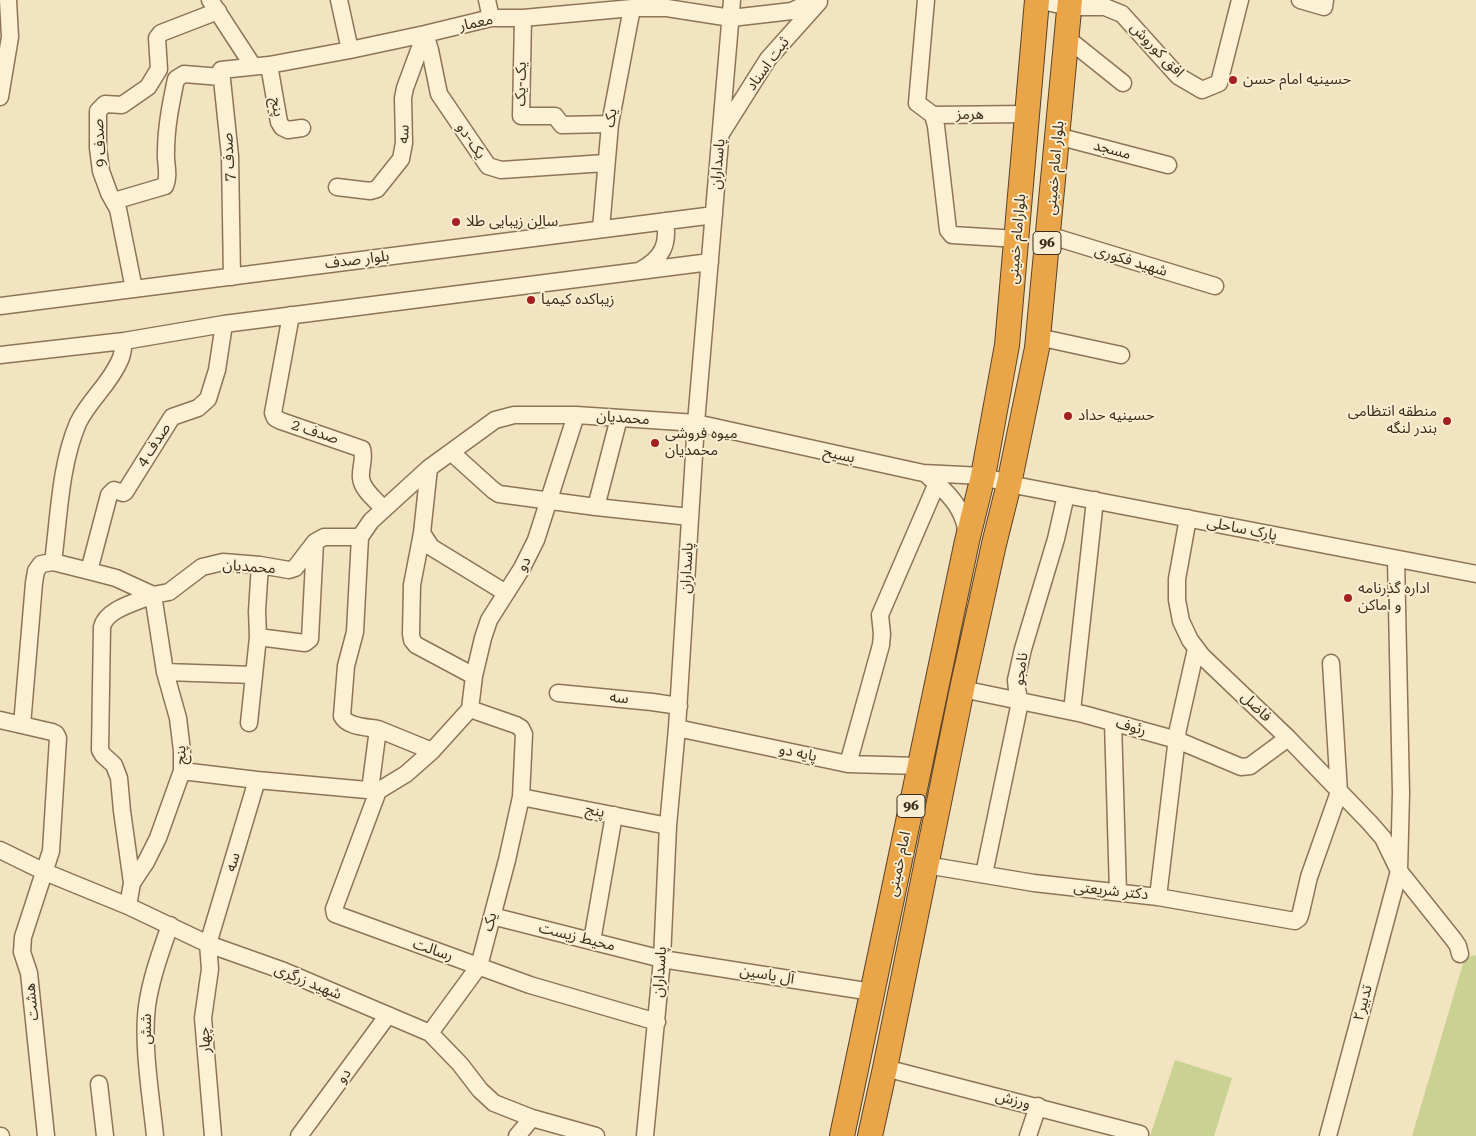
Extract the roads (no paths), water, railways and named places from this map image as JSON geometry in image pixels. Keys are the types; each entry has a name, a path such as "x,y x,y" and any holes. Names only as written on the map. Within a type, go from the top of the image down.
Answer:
{"highway":[{"name":"بلوارامام خمینی","path":"983,476 1007,345 1038,0"},
{"name":"بلوار امام خمینی","path":"1009,484 1038,337 1070,4"},
{"name":"امام خمینی","path":"842,1136 967,541 983,476"},
{"name":"امام خمینی","path":"870,1136 962,689 1009,484"}],"street":[{"path":"0,97 10,37 5,27 8,0"},
{"path":"338,0 350,50"},
{"path":"487,0 491,18"},
{"name":"پاسداران","path":"645,1136 662,959 668,826 678,728 696,423 732,0"},
{"name":"معمار","path":"261,65 350,50 491,18 583,14 602,5 632,8 667,4 731,18 792,11 814,0"},
{"name":"ثبت اسناد","path":"721,134 768,59 821,0"},
{"path":"926,0 917,103 933,115 936,126 948,230 952,236 1018,239"},
{"path":"1038,0 1070,4"},
{"name":"افق کوروش","path":"1070,4 1105,7 1122,14 1178,76 1202,90 1219,83 1240,0"},
{"path":"1300,0 1324,7 1325,0"},
{"path":"214,5 261,65"},
{"name":"صدف 9","path":"134,288 118,209 109,193 102,171 98,148 98,111 105,104 124,104 148,87 159,69 157,38 161,33 214,5"},
{"name":"یک","path":"602,229 610,124 632,8"},
{"name":"یک-یک","path":"523,18 521,116 555,116 562,125 610,124"},
{"name":"یک-دو","path":"425,34 440,94 488,166 501,170 606,163"},
{"name":"سه","path":"337,186 370,191 377,189 401,159 404,143 404,88 425,34"},
{"path":"1068,39 1123,82"},
{"path":"114,201 165,186 168,180 166,153 168,130 176,79 184,74 221,77 220,71 223,69 261,65"},
{"name":"پنج","path":"261,65 282,128 288,130 302,128"},
{"name":"صدف 7","path":"221,77 230,156 232,277"},
{"name":"هرمز","path":"933,115 1027,114"},
{"name":"مسجد","path":"1057,136 1168,165"},
{"name":"بلوار صدف","path":"0,306 714,215"},
{"path":"639,271 649,265 663,250 667,233 665,221"},
{"name":"شهید فکوری","path":"1048,235 1215,286"},
{"path":"0,355 124,341 224,324 710,262"},
{"name":"صدف 2","path":"291,315 272,413 281,422 362,449 361,478 363,486 383,508"},
{"name":"صدف 4","path":"89,571 109,495 114,490 125,492 172,417 198,408 208,399 217,370 224,324"},
{"path":"1038,337 1121,355"},
{"path":"53,562 66,458 85,410 107,383 121,359 124,341"},
{"name":"محمدیان","path":"360,536 383,508 429,468 495,420 505,416 576,415 696,423"},
{"name":"دو","path":"470,709 474,676 489,620 522,568 536,540 576,415"},
{"path":"596,506 619,418"},
{"name":"بسیح","path":"696,423 923,473 983,476 1009,484"},
{"path":"452,453 499,494 690,516"},
{"path":"429,468 422,533 412,586 412,640 416,645 474,676"},
{"path":"923,473 936,483 954,502 964,521 967,541"},
{"path":"848,764 881,645 880,615 936,483"},
{"name":"پارک ساحلی","path":"1009,484 1476,574"},
{"name":"نامجو","path":"984,874 1020,702 1016,690 1016,680 1023,649 1056,540 1066,495"},
{"path":"1072,711 1095,500"},
{"name":"فاضل","path":"1188,518 1177,579 1177,600 1181,621 1196,649 1288,738 1383,838 1398,871 1454,940 1460,954"},
{"path":"422,533 431,547 506,593"},
{"path":"258,637 305,643 310,639 315,542 324,537 360,536 355,632 346,666 342,716 344,721 349,724 378,729 432,751"},
{"name":"محمدیان","path":"132,883 119,778 114,765 100,750 103,620 114,611 153,595 170,592 202,567 223,562 289,570 295,568 315,542"},
{"name":"تدبیر۲","path":"1328,1136 1398,871 1401,794 1396,559"},
{"path":"0,720 22,725 36,571 41,564 53,562 116,578 153,595"},
{"path":"249,723 258,637 257,611 260,566"},
{"name":"پنج","path":"128,906 132,883 146,862 158,838 182,771 182,751 178,718 165,672 153,595"},
{"path":"1158,897 1177,740 1196,649"},
{"path":"1331,663 1339,792"},
{"path":"165,672 254,676"},
{"name":"رئوف","path":"962,689 1072,711 1113,722 1177,740 1241,767 1246,767 1288,738"},
{"name":"سه","path":"558,693 679,706"},
{"path":"182,771 374,791 406,774 432,751 470,709 516,724 521,728 524,734 521,797"},
{"path":"1113,722 1118,892"},
{"name":"هشت","path":"22,725 52,732 58,738 51,851 23,937 22,952 29,973 46,1136"},
{"name":"پایه دو","path":"678,728 848,764 919,766"},
{"path":"374,791 378,729"},
{"name":"سه","path":"208,944 258,780"},
{"name":"رسالت","path":"374,791 334,909 335,914 530,985 657,1022"},
{"name":"دکتر شریعتی","path":"926,865 1034,883 1158,897 1295,921 1301,912 1309,877 1339,792"},
{"name":"یک","path":"430,1033 479,966 507,860 521,797"},
{"name":"پنج","path":"521,797 668,826"},
{"path":"592,941 614,815"},
{"name":"شهید زرگری","path":"0,850 45,872 170,924 208,944 284,972 430,1033 460,1064 480,1090 494,1103 532,1118 596,1136"},
{"name":"محیط زیست","path":"492,916 662,959"},
{"name":"شش","path":"155,1136 145,1035 147,1006 153,978 170,924"},
{"name":"چهار","path":"208,944 210,969 204,1018 212,1136"},
{"name":"آل یاسین","path":"662,959 872,992"},
{"name":"دو","path":"305,1132 388,1015"},
{"name":"ورزش","path":"885,1068 1038,1106 1140,1134"},
{"path":"99,1084 105,1136"},
{"path":"1028,1136 1038,1106"},
{"path":"517,1136 532,1118"}],"place":[{"name":"حسینیه امام حسن","path":"1233,80"},
{"name":"سالن زیبایی طلا","path":"456,222"},
{"name":"زیباکده کیمیا","path":"531,300"},
{"name":"حسینیه حداد","path":"1068,416"},
{"name":"منطقه انتظامی بندر لنگه","path":"1447,421"},
{"name":"میوه فروشی محمدیان","path":"655,443"},
{"name":"اداره گذرنامه و اماکن","path":"1348,598"}]}
